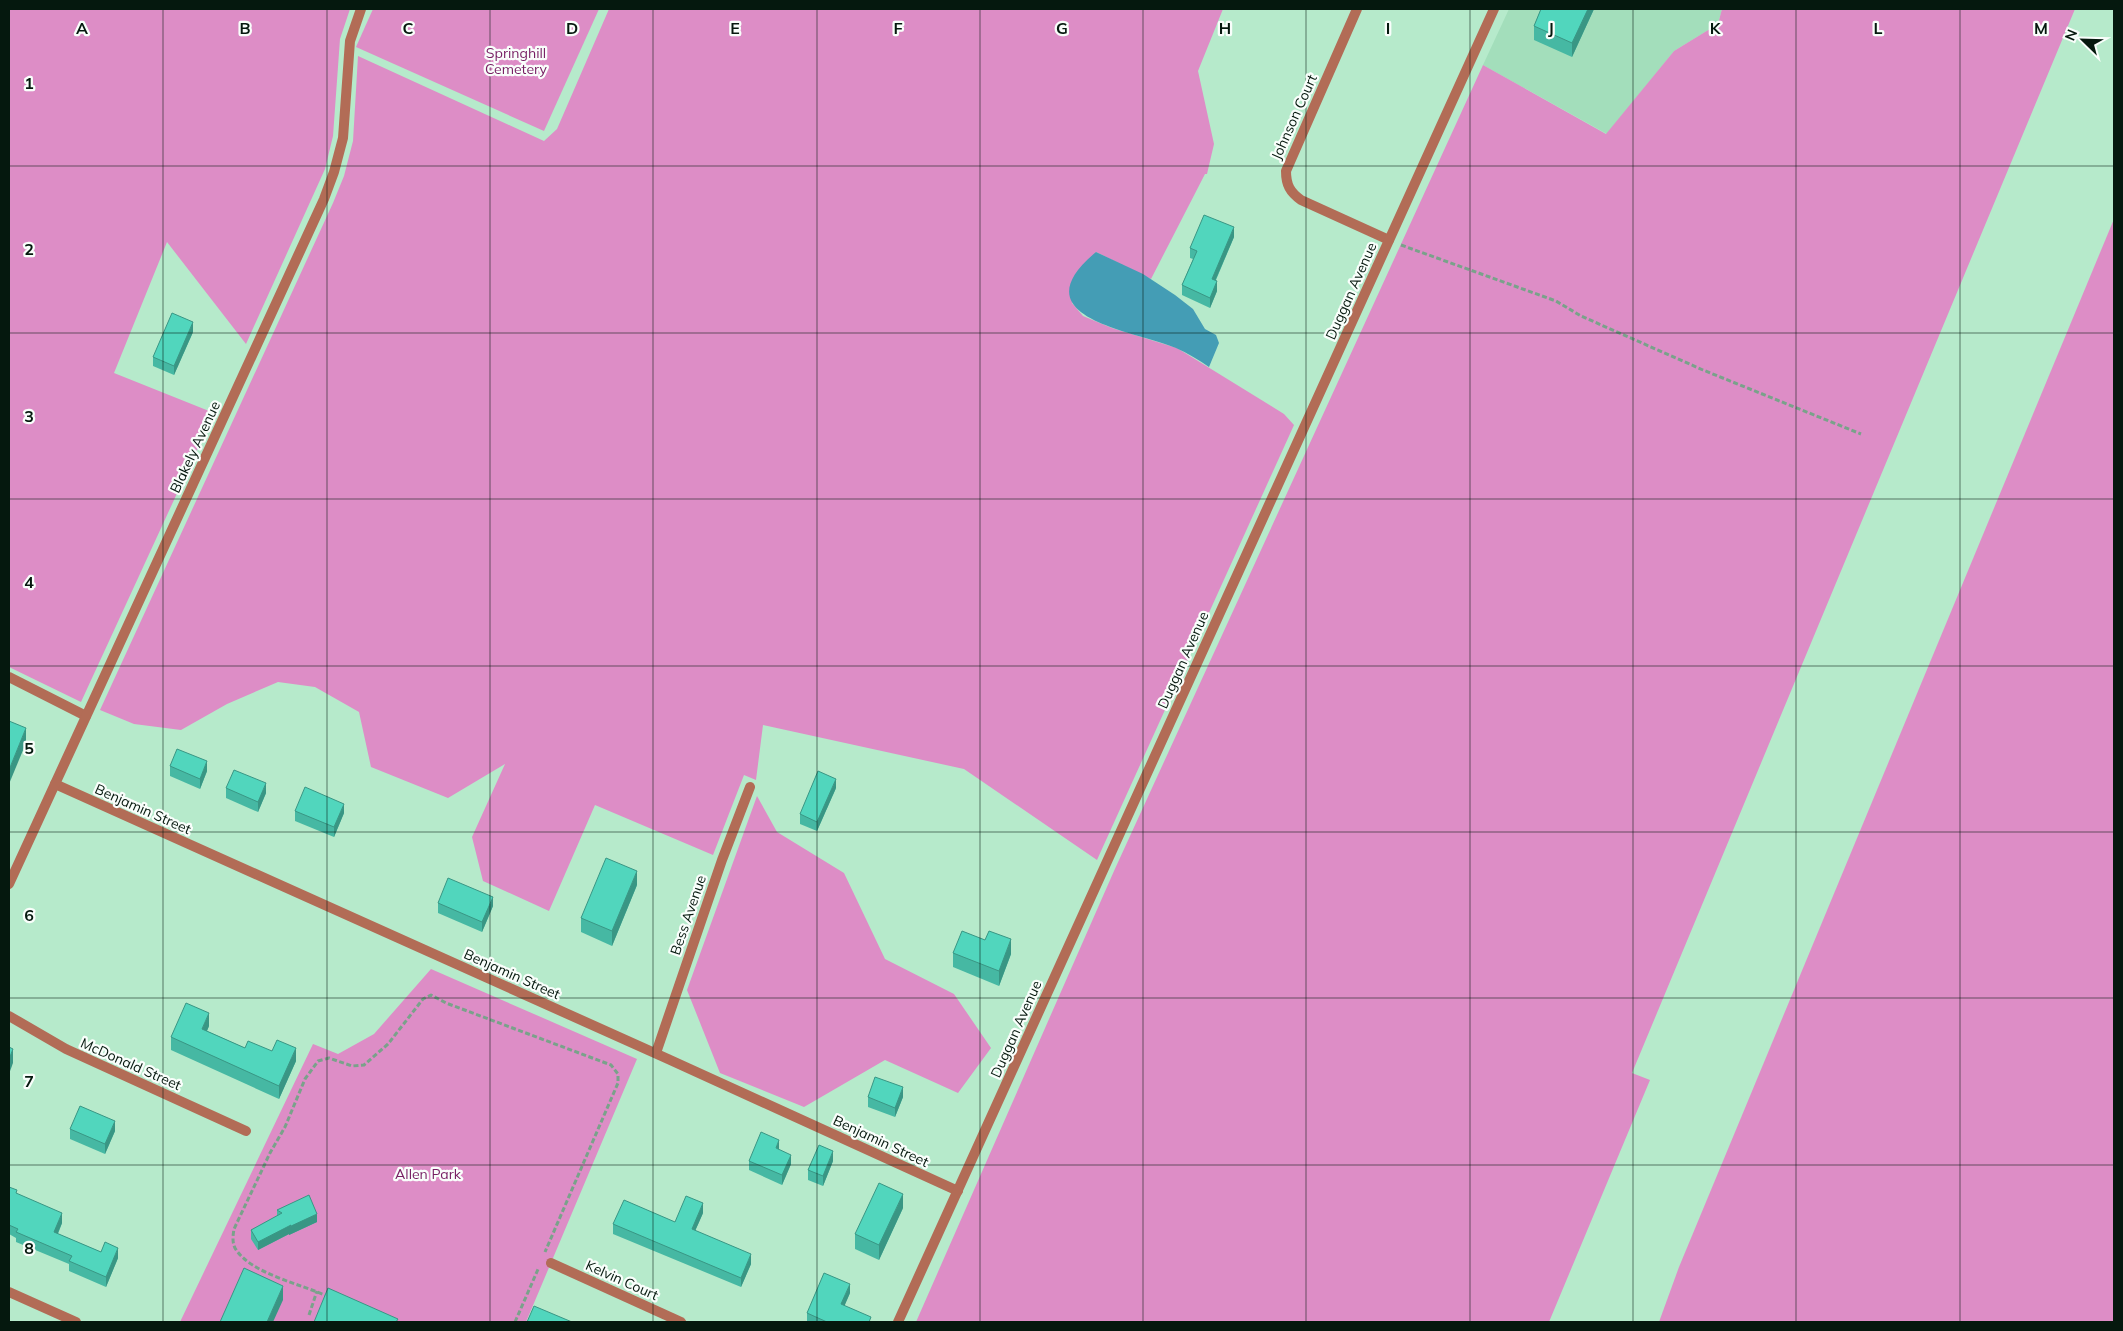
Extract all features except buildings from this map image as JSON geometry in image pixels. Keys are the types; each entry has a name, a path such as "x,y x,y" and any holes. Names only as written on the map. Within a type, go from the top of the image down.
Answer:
{"street":[{"name":"Blakely Avenue","path":"9,884 331,181 343,138 350,41 361,9"},
{"name":"Johnson Court","path":"1357,9 1286,171 1286,182 1291,193 1301,200 1389,240"},
{"name":"Duggan Avenue","path":"898,1322 1494,9"},
{"path":"9,678 86,716"},
{"name":"Benjamin Street","path":"54,784 656,1053 958,1191"},
{"name":"Bess Avenue","path":"656,1053 722,860 750,787"},
{"name":"McDonald Street","path":"9,1016 66,1049 246,1130"},
{"name":"Kelvin Court","path":"551,1263 681,1322"},
{"path":"9,1292 76,1322"}],"path":[{"path":"1389,240 1556,301 1581,316 1694,366 1861,434"},
{"path":"333,1299 260,1269 244,1259 234,1246 232,1237 234,1229 270,1153 285,1127 305,1079 318,1061 329,1058 352,1066 364,1065 388,1044 423,998 431,996 611,1065 618,1074 618,1083 515,1322"},
{"path":"309,1315 317,1291"}],"shaded area":[{"path":"1509,9 1722,9 1718,24 1674,51 1607,134 1483,65"}],"green space":[{"path":"9,9 350,9 340,39 333,136 325,169 246,344 167,242 114,373 214,413 81,702 9,667"},
{"name":"Springhill Cemetery","path":"373,9 599,9 544,131 356,47"},
{"path":"609,9 1223,9 1198,71 1214,144 1207,174 1205,174 1151,279 1096,252 1072,303 1083,316 1112,328 1177,348 1284,414 1294,425 1097,860 964,769 763,725 756,780 744,775 713,855 595,805 549,911 483,881 472,837 505,764 448,798 371,767 359,712 315,687 278,682 227,704 181,730 134,724 100,710 344,176 353,141 358,56 544,141 557,129"},
{"path":"1722,9 2075,9 1632,1073 1650,1080 1549,1322 916,1322 1114,871 1483,65 1606,134 1674,51 1718,24"},
{"path":"2114,219 2114,1322 1659,1322 1679,1267"},
{"path":"757,796 777,832 844,873 885,959 954,994 991,1048 958,1093 885,1060 804,1107 720,1073 687,990"},
{"name":"Allen Park","path":"431,969 637,1059 526,1322 180,1322 313,1044 338,1054 374,1034"}],"water":[{"path":"1096,252 1143,274 1193,309 1205,329 1216,335 1219,343 1209,367 1176,348 1111,327 1090,318 1075,307 1069,292 1075,274"}]}
